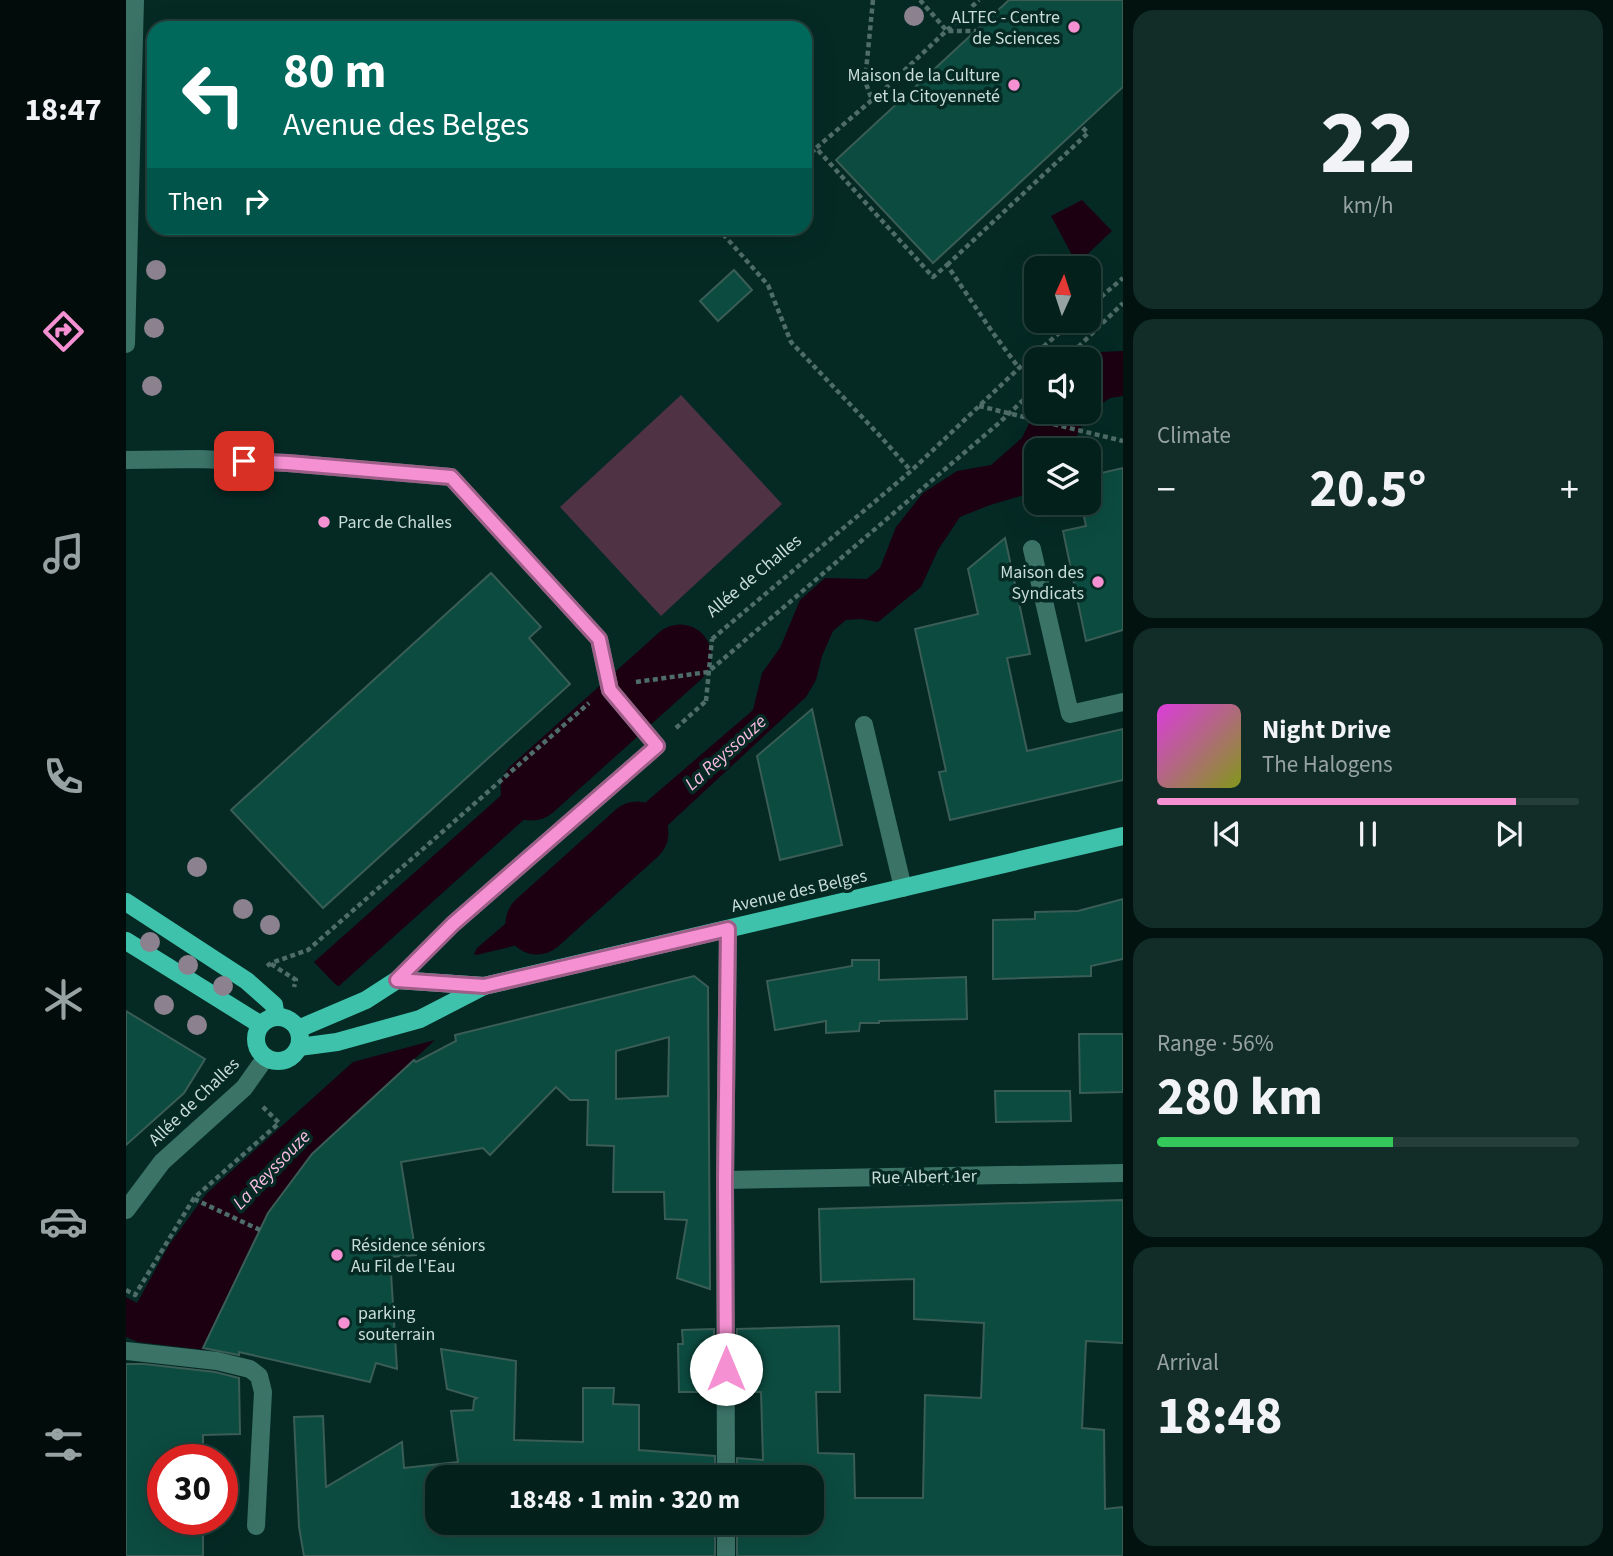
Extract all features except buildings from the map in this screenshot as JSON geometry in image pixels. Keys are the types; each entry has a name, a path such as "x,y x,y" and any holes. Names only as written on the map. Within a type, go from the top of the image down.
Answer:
{"main road":[{"name":"Avenue des Belges","path":"298,1038 337,1042 420,1019 484,986 1123,836"},
{"path":"126,902 247,981 274,1005 269,1021 258,1030 256,1042 261,1054 278,1061 291,1057 298,1038 397,980"},
{"path":"126,941 269,1021 289,1020 298,1038"},
{"name":"Avenue des Belges","path":"397,980 484,986"}],"street":[{"path":"126,344 135,0"},
{"path":"126,460 199,459 288,463 451,477 599,639 615,687 640,726 657,746 453,924 397,980"},
{"path":"1032,549 1070,714 1123,702"},
{"path":"864,725 903,888"},
{"path":"726,1465 728,929"},
{"name":"Allée de Challes","path":"126,1210 162,1162 244,1088 266,1057"},
{"name":"Rue Albert 1er","path":"725,1181 1123,1173"},
{"path":"126,1351 217,1361 250,1368 259,1376 262,1392 256,1526"},
{"path":"726,1535 726,1556"}],"path":[{"path":"872,100 865,81 873,0"},
{"path":"920,0 947,31 976,31"},
{"path":"812,153 979,0"},
{"path":"817,148 933,277 1088,134 1081,125"},
{"path":"726,235 768,285 791,342 911,471"},
{"path":"947,265 1019,368"},
{"path":"1101,297 1123,278"},
{"path":"1078,347 1123,303"},
{"name":"Allée de Challes","path":"657,746 706,701 712,639 911,471 1059,333"},
{"path":"247,981 271,963 308,950 615,687 707,673 1024,399"},
{"path":"979,406 1123,441"},
{"path":"126,1290 135,1295 195,1199 279,1123 244,1088"},
{"path":"195,1199 260,1230"}],"shaded area":[{"path":"681,395 782,504 661,616 560,507"}],"water":[{"path":"1082,200 1112,231 1085,256 1073,256 1051,216"},
{"path":"1123,351 1123,396 1110,398 1101,404 1101,352"},
{"path":"1029,424 1083,424 1076,438 1024,438 1024,495 960,517 938,550 921,587 878,622 846,620 833,631 822,656 816,680 806,697 585,902 560,876 753,710 762,673 780,648 800,600 825,578 867,579 880,568 896,527 923,493 957,471 991,465 1022,438"},
{"path":"677,640 698,663 660,698 655,707 631,681"},
{"path":"586,720 610,748 596,755 339,986 336,985 314,962"},
{"path":"546,889 571,914 543,939 474,954 477,948"},
{"path":"435,1040 312,1154 268,1213 205,1343 205,1350 138,1342 126,1337 126,1297 137,1303 169,1245 206,1194 353,1062"}],"waterway":[{"name":"La Reyssouze","path":"532,789 680,656"},
{"name":"La Reyssouze","path":"537,923 637,833"}],"place":[{"name":"ALTEC - Centre de Sciences","path":"1074,27"},
{"name":"Maison de la Culture et la Citoyenneté","path":"1014,85"},
{"name":"Parc de Challes","path":"324,522"},
{"name":"Maison des Syndicats","path":"1098,582"},
{"name":"Résidence séniors Au Fil de l'Eau","path":"337,1255"},
{"name":"parking souterrain","path":"344,1323"}],"route":[{"path":"244,461 451,477 599,639 610,690 657,746 453,924 397,980 484,986 728,929 726,1369"}]}
